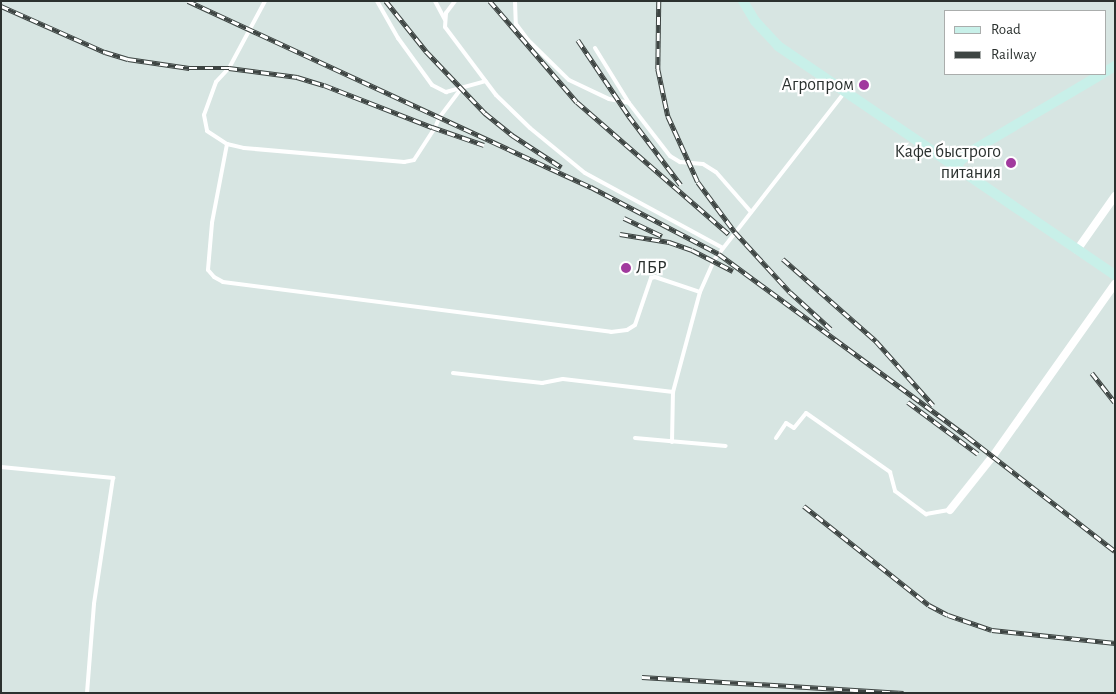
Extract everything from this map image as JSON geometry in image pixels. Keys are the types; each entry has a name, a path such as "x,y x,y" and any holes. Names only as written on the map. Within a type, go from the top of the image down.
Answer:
{"main road":[{"path":"743,1 755,21 778,46 1115,275"},
{"path":"955,166 970,152 1100,75"}],"street":[{"path":"1077,250 1115,196"},
{"path":"950,510 993,456 1115,284"}],"lane":[{"path":"265,1 229,68 216,82 204,115 207,131 227,144 244,148 404,162 414,160 435,128 439,118 461,89"},
{"path":"377,1 398,38 432,84 446,92 486,81"},
{"path":"435,1 445,20"},
{"path":"455,1 446,13 446,27 496,95 530,128 585,173 724,248"},
{"path":"515,1 516,24 528,40 569,80 609,99 629,103"},
{"path":"595,48 629,103 670,156 680,162 703,164 716,172 751,212"},
{"path":"672,442 674,392 700,292 714,260 846,91"},
{"path":"227,144 212,223 208,270 214,277 223,282 611,332 627,330 635,325 651,278 655,277 700,292"},
{"path":"453,373 542,383 563,378 674,392"},
{"path":"776,438 786,423 794,428 806,413 890,472 895,491 926,514 950,510"},
{"path":"635,438 726,446"},
{"path":"1,467 113,478 94,604 87,693"}],"railway":[{"path":"188,1 591,187 719,254 968,437 1115,551"},
{"path":"386,1 426,51 485,113 512,135 561,167"},
{"path":"490,1 577,102 729,234"},
{"path":"659,1 658,69 668,116 698,182 735,232 790,292 831,329"},
{"path":"1,6 105,52 128,59 189,68 229,68 297,77 324,85 484,145"},
{"path":"578,40 629,116 681,185"},
{"path":"624,218 662,236"},
{"path":"620,234 669,242 692,250 733,271"},
{"path":"783,259 876,341 933,405"},
{"path":"1092,373 1115,402"},
{"path":"908,402 978,454"},
{"path":"804,506 929,605 948,615 992,630 1115,643"},
{"path":"642,677 904,693"}],"place":[{"name":"Агропром","path":"864,85"},
{"name":"Кафе быстрого питания","path":"1011,163"},
{"name":"ЛБР","path":"626,268"}]}
